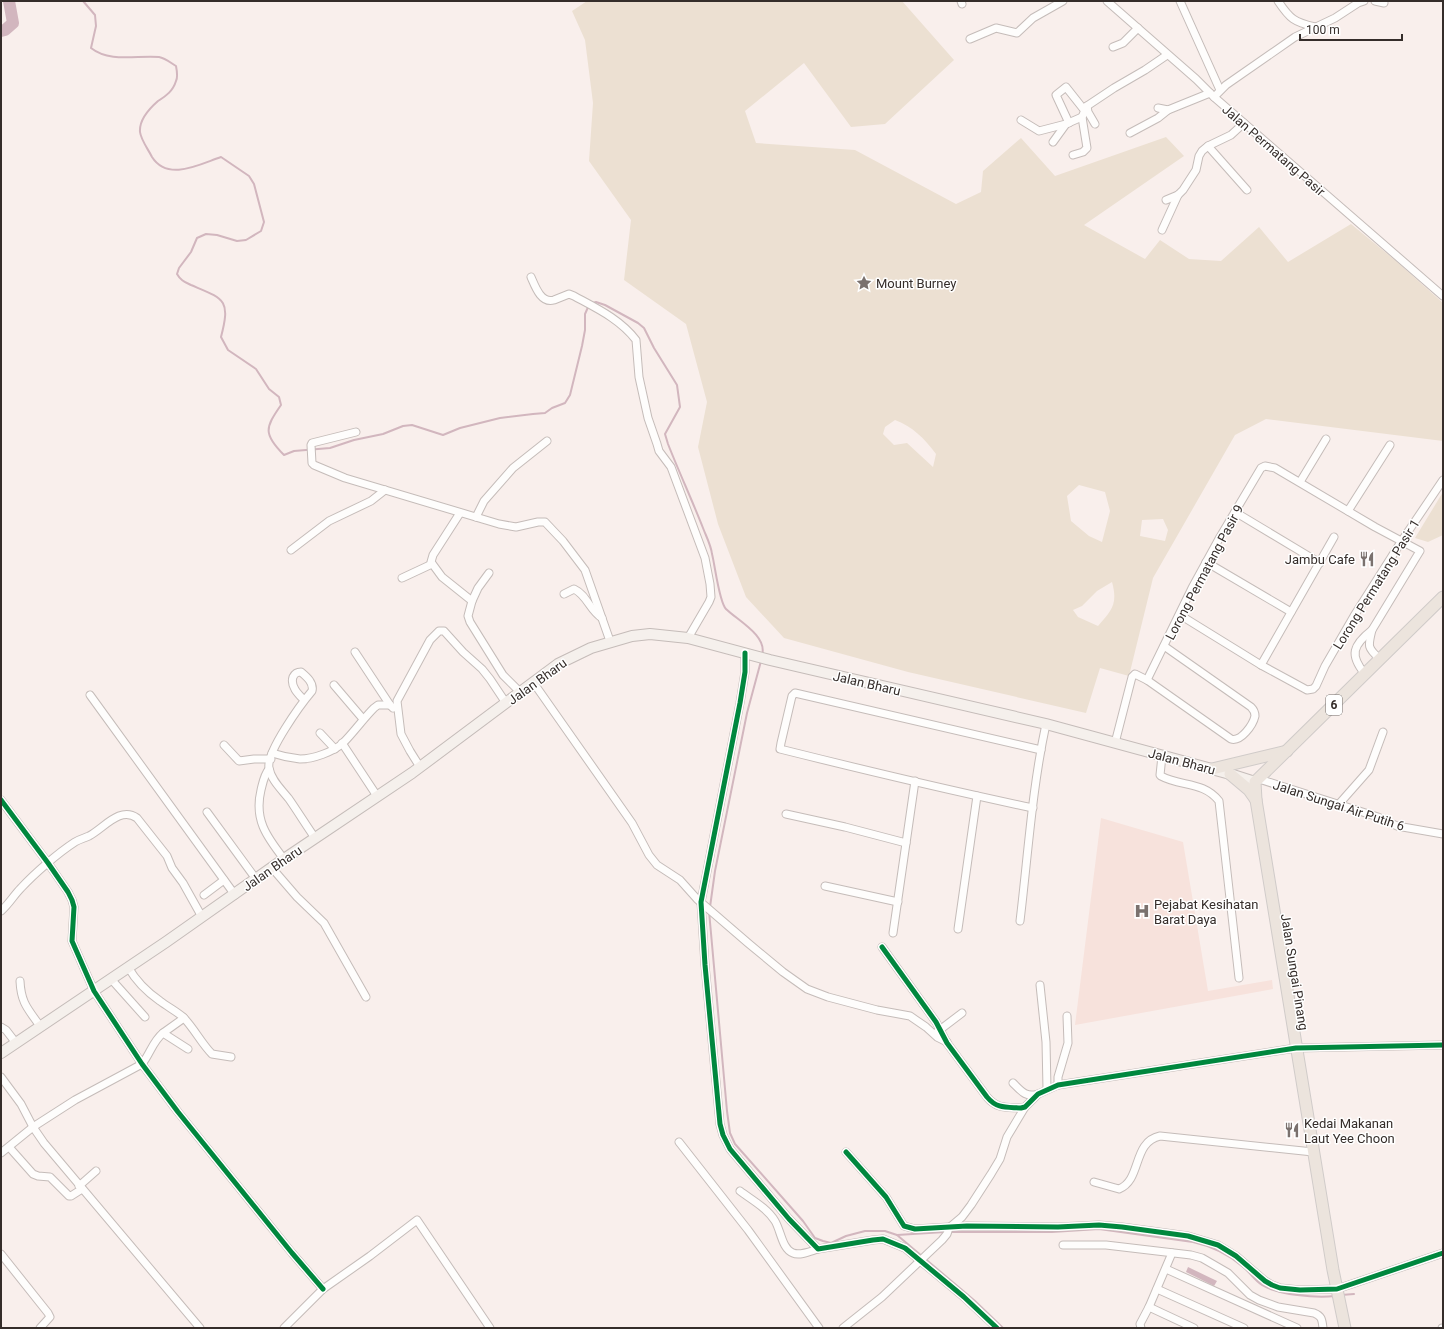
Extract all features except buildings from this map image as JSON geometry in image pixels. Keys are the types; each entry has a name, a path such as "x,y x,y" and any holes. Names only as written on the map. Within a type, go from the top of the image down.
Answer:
{"main road":[{"name":"6","path":"1257,780 1443,597"},
{"name":"Jalan Bharu","path":"1,1053 128,968 314,838 420,767 558,664 591,648 610,641 632,636 650,634 688,638 770,660 1046,724 1257,780"},
{"path":"1212,769 1288,750"},
{"path":"1230,774 1249,790 1256,800"},
{"name":"Jalan Sungai Pinang","path":"1257,780 1256,800 1313,1152 1333,1270 1345,1328"}],"street":[{"path":"970,39 996,28 1017,33 1033,18 1063,1"},
{"name":"Jalan Permatang Pasir","path":"1107,1 1212,95 1443,296"},
{"path":"1180,1 1220,90"},
{"path":"1278,1 1286,13 1295,21 1315,27"},
{"path":"1130,133 1158,118 1168,110 1212,95 1295,37 1335,18 1358,3 1364,1"},
{"path":"1375,1 1384,3"},
{"path":"1113,47 1123,43 1138,28"},
{"path":"1054,142 1067,124 1114,88 1167,55"},
{"path":"1067,124 1056,95 1066,86 1084,112 1087,148 1083,152 1073,155"},
{"path":"1158,108 1168,110"},
{"path":"1084,112 1088,112 1095,124"},
{"path":"1021,120 1039,132 1067,124"},
{"path":"1162,230 1178,195 1196,170 1200,155 1208,146 1231,135 1244,123"},
{"path":"1208,146 1247,190"},
{"path":"1166,200 1178,195"},
{"path":"531,277 537,292 543,297 553,300 569,294 616,320 636,340 639,377 648,418 659,451 671,467 705,558 710,584 711,597 688,638"},
{"path":"356,432 314,442 311,445 312,463 345,478 511,527 542,521 548,523 581,563 610,641"},
{"path":"1326,439 1300,482 1348,511 1420,551 1372,630 1368,644 1369,648 1380,659"},
{"path":"476,517 484,501 513,468 547,441"},
{"path":"1348,511 1390,445"},
{"name":"Lorong Permatang Pasir 9","path":"1147,680 1206,562 1261,468 1263,466 1275,468 1300,482"},
{"name":"Lorong Permatang Pasir 1","path":"1261,665 1307,690 1313,689 1316,686 1325,666 1354,616 1443,480"},
{"path":"291,550 329,520 371,501 385,490"},
{"path":"1236,512 1320,563"},
{"path":"460,513 432,555 431,560 432,564 442,577 472,602"},
{"path":"1180,615 1261,665 1334,537"},
{"path":"1206,562 1291,612"},
{"path":"402,578 432,564"},
{"path":"489,573 481,583 472,602 468,616 470,622 503,675 520,692"},
{"path":"564,594 574,589 581,593 596,614 602,618"},
{"path":"420,767 401,734 398,697 430,640 435,634 442,630 490,679 506,704"},
{"path":"1365,674 1355,660 1356,647 1372,630"},
{"path":"1115,743 1132,677 1137,674 1231,739 1236,740 1242,737 1252,723 1255,715 1251,707 1164,646"},
{"path":"355,652 390,705 398,711"},
{"path":"750,655 745,672 703,904 706,972 720,1124 723,1135 730,1149 789,1219 818,1249"},
{"path":"533,682 632,822 653,861 663,870 680,880 713,913 783,972 807,989 856,1005 910,1016 947,1043"},
{"path":"334,685 364,719"},
{"path":"1033,808 836,764 780,749 792,696 795,693 1040,750"},
{"path":"90,695 234,895"},
{"path":"304,700 288,723 268,766 276,783 314,838"},
{"path":"224,745 239,761 272,756 302,759 310,758 335,749 378,705 390,705"},
{"path":"1020,921 1040,750 1046,724"},
{"path":"1339,804 1369,770 1382,732"},
{"path":"320,733 335,749"},
{"path":"342,743 377,796"},
{"path":"1162,756 1161,776 1206,789 1218,801 1239,978"},
{"path":"269,769 264,776 259,799 260,820 268,839 284,859"},
{"name":"Jalan Sungai Air Putih 6","path":"1257,780 1339,804 1378,817 1397,826 1443,834"},
{"path":"893,933 915,781"},
{"path":"958,929 977,796"},
{"path":"1,800 48,863 72,900 74,907 72,941 94,991 142,1064 178,1112 323,1290"},
{"path":"207,812 256,879"},
{"path":"1,911 20,889 48,863 75,842 89,836 116,817 123,814 132,815 137,818 167,856 172,868 184,883 202,917"},
{"path":"786,814 845,827 906,843"},
{"path":"272,868 297,897 324,923 366,998"},
{"path":"204,895 224,880"},
{"path":"825,886 898,902"},
{"path":"882,948 940,1029 947,1043 992,1103 1003,1107 1025,1107"},
{"path":"128,968 146,991 184,1018 212,1054 231,1057"},
{"path":"111,979 145,1017"},
{"path":"20,981 23,1002 40,1026"},
{"path":"1040,985 1046,1042 1047,1089"},
{"path":"934,1034 962,1013"},
{"path":"1058,1085 1058,1077 1068,1043 1067,1016"},
{"path":"1,1153 33,1127 75,1100 142,1064 148,1057 155,1041 163,1033 184,1018"},
{"path":"1,1027 6,1030 16,1043"},
{"path":"163,1033 188,1049"},
{"path":"843,1328 882,1297 923,1258 962,1217 1000,1159 1007,1137 1025,1107 1038,1094 1047,1089 1058,1085 1296,1048 1443,1045"},
{"path":"1,1077 21,1104 33,1127 44,1143 200,1328"},
{"path":"1013,1083 1028,1096 1038,1094"},
{"path":"1094,1182 1119,1189 1123,1188 1131,1177 1144,1146 1148,1141 1160,1136 1313,1152"},
{"path":"679,1142 748,1230 819,1328"},
{"path":"9,1147 33,1174 50,1177 69,1196 81,1187 96,1171"},
{"path":"846,1152 886,1197 904,1226 915,1229 948,1230 967,1226 1058,1227 1099,1225 1188,1236 1200,1238 1218,1245 1236,1256 1272,1285 1280,1288 1300,1290 1338,1289 1443,1253"},
{"path":"740,1191 770,1215 778,1228 785,1245 793,1253 798,1254 818,1249 839,1247 861,1241 882,1240 905,1248 923,1258 997,1328"},
{"path":"284,1328 323,1290 417,1220 490,1328"},
{"path":"1063,1245 1106,1245 1191,1255 1202,1258 1228,1273 1250,1294 1259,1300 1278,1307 1319,1315 1322,1320 1323,1328"},
{"path":"1141,1328 1140,1324 1149,1307 1172,1253"},
{"path":"1,1254 48,1313 50,1317 40,1328"},
{"path":"1166,1269 1297,1328"},
{"path":"1157,1289 1244,1328"},
{"path":"1149,1307 1194,1328"}],"shaded area":[{"path":"587,1 902,1 954,60 885,124 851,127 804,63 745,111 756,143 855,150 956,204 981,192 983,171 1021,138 1055,176 1166,137 1184,156 1084,225 1145,259 1160,240 1189,259 1221,261 1259,227 1288,262 1351,224 1396,261 1443,303 1443,441 1266,419 1235,435 1153,578 1129,676 1100,668 1086,713 908,672 784,638 746,597 718,524 698,447 707,402 686,324 624,280 631,220 589,161 593,103 585,40 572,11","holes":["895,420 918,434 936,454 933,467 907,443 894,445 883,434 885,427","1079,485 1105,492 1110,511 1102,542 1089,536 1071,521 1067,496","1163,519 1168,530 1165,541 1140,536 1142,520","1112,582 1114,601 1110,611 1098,626 1078,617 1073,610 1082,606 1097,591"]},
{"path":"1443,492 1443,535 1428,542 1415,538"},
{"name":"Pejabat Kesihatan Barat Daya","path":"1101,818 1183,842 1208,991 1272,980 1273,989 1075,1025"},
{"path":"1188,1267 1217,1281 1214,1286 1186,1272"}],"waterway":[{"path":"1,31 5,30 13,23 9,1"},
{"path":"83,1 95,15 96,26 91,48 98,53 115,57 159,57 166,59 176,66 177,78 175,85 169,93 158,101 149,111 141,123 140,132 152,157 167,169 175,170 194,167 221,157 249,176 254,184 264,222 261,231 246,240 237,241 217,235 206,234 197,238 191,252 179,268 177,274 183,281 211,294 222,302 225,308 225,315 221,337 228,350 256,369 269,389 279,397 281,405 269,425 269,431 272,442 284,455 294,451 330,448 354,440 383,434 403,426 412,425 443,435 460,428 500,418 545,413 552,408 565,403 570,395 585,330 585,314 589,305"},
{"path":"593,303 596,302 605,305 638,323 644,328 654,348 677,385 680,407 665,434 668,444 710,544 721,599 726,609 756,635 763,648 762,655"},
{"path":"710,907 715,871 747,713 761,661"},
{"path":"709,911 727,1111 730,1133 735,1144 803,1221 815,1238 831,1243 846,1236 865,1231 885,1231 897,1235 975,1301 1003,1328"},
{"path":"950,1232 1052,1232 1099,1229 1193,1242 1213,1248 1225,1254 1245,1268 1259,1283 1269,1288 1297,1295 1318,1297 1335,1296"},
{"path":"897,1235 945,1232"},
{"path":"1341,1295 1354,1294"}],"cycle path":[{"path":"745,653 745,672 740,703 701,902 705,965 720,1124 723,1135 730,1149 789,1219 818,1249 883,1239 905,1248 964,1297 997,1328"},
{"path":"1,800 68,892 74,907 72,941 94,991 142,1064 178,1112 323,1289"},
{"path":"882,947 936,1022 947,1043 987,1097 994,1104 1002,1107 1025,1107 1038,1094 1058,1085 1296,1048 1443,1045"},
{"path":"846,1152 886,1197 904,1226 915,1229 967,1226 1058,1227 1099,1225 1188,1236 1218,1245 1236,1256 1265,1281 1272,1285 1280,1288 1300,1290 1337,1289 1443,1253"}],"place":[{"name":"Mount Burney","path":"864,283"},
{"name":"Jambu Cafe","path":"1367,559"},
{"name":"Pejabat Kesihatan Barat Daya","path":"1142,911"},
{"name":"Kedai Makanan Laut Yee Choon","path":"1292,1130"}]}
